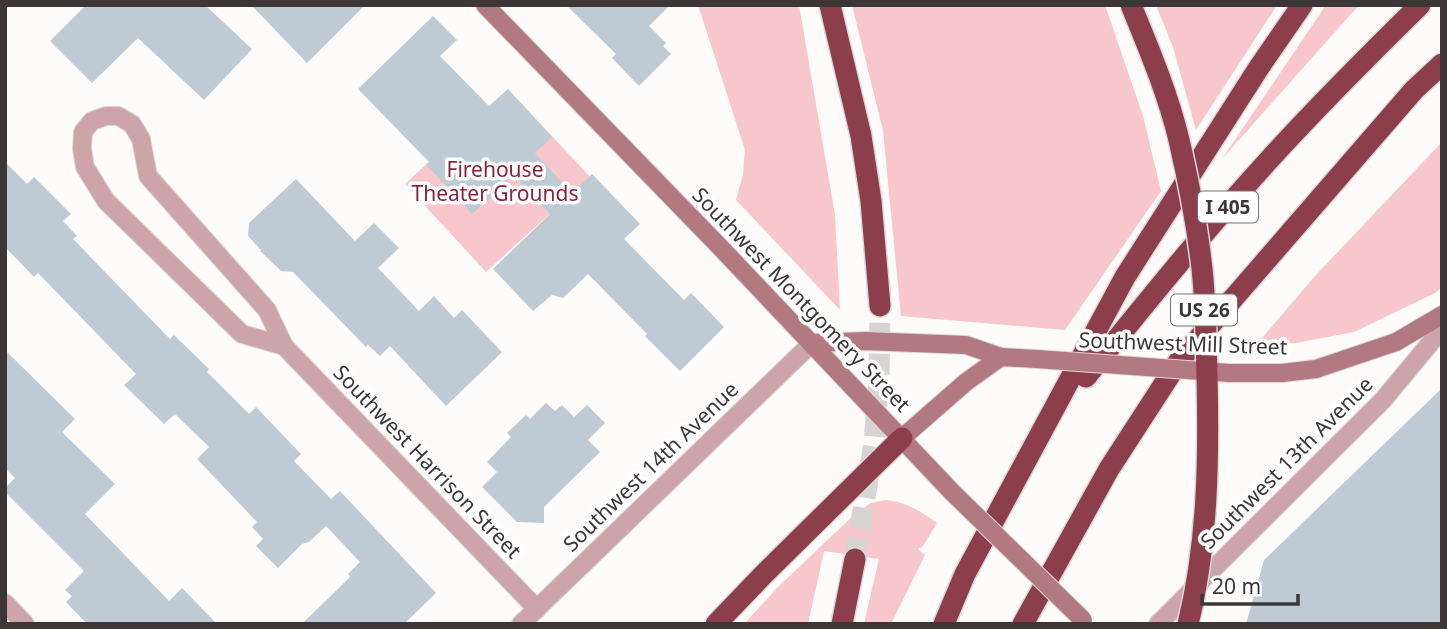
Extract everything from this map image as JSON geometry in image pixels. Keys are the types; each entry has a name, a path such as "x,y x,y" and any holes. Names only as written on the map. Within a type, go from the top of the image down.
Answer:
{"highway":[{"path":"830,5 862,136 871,201 880,306"},
{"name":"US 26","path":"1131,5 1153,58 1178,138 1201,261 1209,435 1205,520 1188,624"},
{"path":"1049,421 1125,277 1302,5"},
{"name":"I 405","path":"943,624 965,573 1049,421 1267,162 1342,81 1420,5"},
{"name":"I 405","path":"1023,624 1109,469 1179,361 1414,90 1442,64"},
{"path":"1414,90 1442,76"},
{"path":"716,624 902,438"},
{"path":"842,624 855,559"}],"street":[{"name":"Southwest Montgomery Street","path":"485,5 953,492 1085,622"},
{"name":"Southwest Harrison Street","path":"284,346 242,334 106,201 85,167 83,158 83,132 92,121 106,116 118,116 132,124 141,139 148,176 267,310 284,346 537,608"},
{"name":"Southwest Mill Street","path":"812,343 865,341 966,345 1001,357 1229,373 1282,373 1316,369 1396,342 1442,315"},
{"name":"Southwest 13th Avenue","path":"1158,624 1383,400 1442,329"},
{"name":"Southwest 14th Avenue","path":"521,624 812,343"},
{"path":"902,438 966,382 1001,357"},
{"path":"5,603 25,624"}],"green space":[{"path":"698,5 799,5 835,215 840,310 736,200 743,174 745,150"},
{"path":"852,5 1105,5 1143,116 1161,191 1065,330 901,316 883,131"},
{"path":"1156,5 1277,5 1196,130 1173,47"},
{"path":"1326,5 1359,5 1222,159"},
{"name":"Firehouse Theater Grounds","path":"508,89 590,177 486,272 405,184"},
{"path":"1442,142 1442,287 1435,293 1354,332 1296,343 1256,345 1315,276"},
{"path":"885,500 913,508 937,523 923,546 918,549 925,555 891,624 864,624 879,559 824,551 808,624 744,624 778,587 855,514 871,503"}],"building":[{"path":"86,5 205,5 252,49 204,100 138,38 92,83 50,41"},
{"path":"251,5 365,5 307,63"},
{"path":"566,5 670,5 649,26 666,43 663,46 671,54 639,86 612,58 616,54"},
{"path":"433,16 457,40 440,56 489,106 508,89 552,137 535,153 572,193 592,174 640,224 624,239 684,300 691,293 724,327 680,371 588,274 563,298 552,295 533,311 493,269 550,214 514,176 472,214 426,164 429,162 358,89"},
{"path":"5,162 27,184 34,177 71,214 63,221 77,236 73,239 170,339 174,335 209,369 207,372 249,414 256,407 301,454 294,461 331,499 340,491 436,593 404,624 302,624 350,577 348,574 360,562 326,526 309,542 302,544 278,568 256,546 263,539 252,527 257,522 197,459 209,447 175,414 164,424 124,385 136,374 38,273 34,277 5,247"},
{"path":"296,179 355,241 374,223 399,248 378,268 419,311 434,296 454,318 462,310 502,352 446,406 390,346 380,356 368,345 366,347 293,272 281,271 248,236 249,223"},
{"path":"5,350 75,419 62,432 115,484 85,514 169,601 182,588 217,624 87,624 66,602 72,596 65,590 84,571 5,492 5,488 15,478 5,468"},
{"path":"1442,388 1442,624 1246,624 1264,560"},
{"path":"546,403 555,411 562,405 574,417 587,405 605,423 588,440 600,452 544,507 544,523 517,522 482,487 497,472 487,462 511,437 507,433 526,415 530,419"}],"tunnel":[{"path":"855,559 874,443 879,380 880,306"}]}
